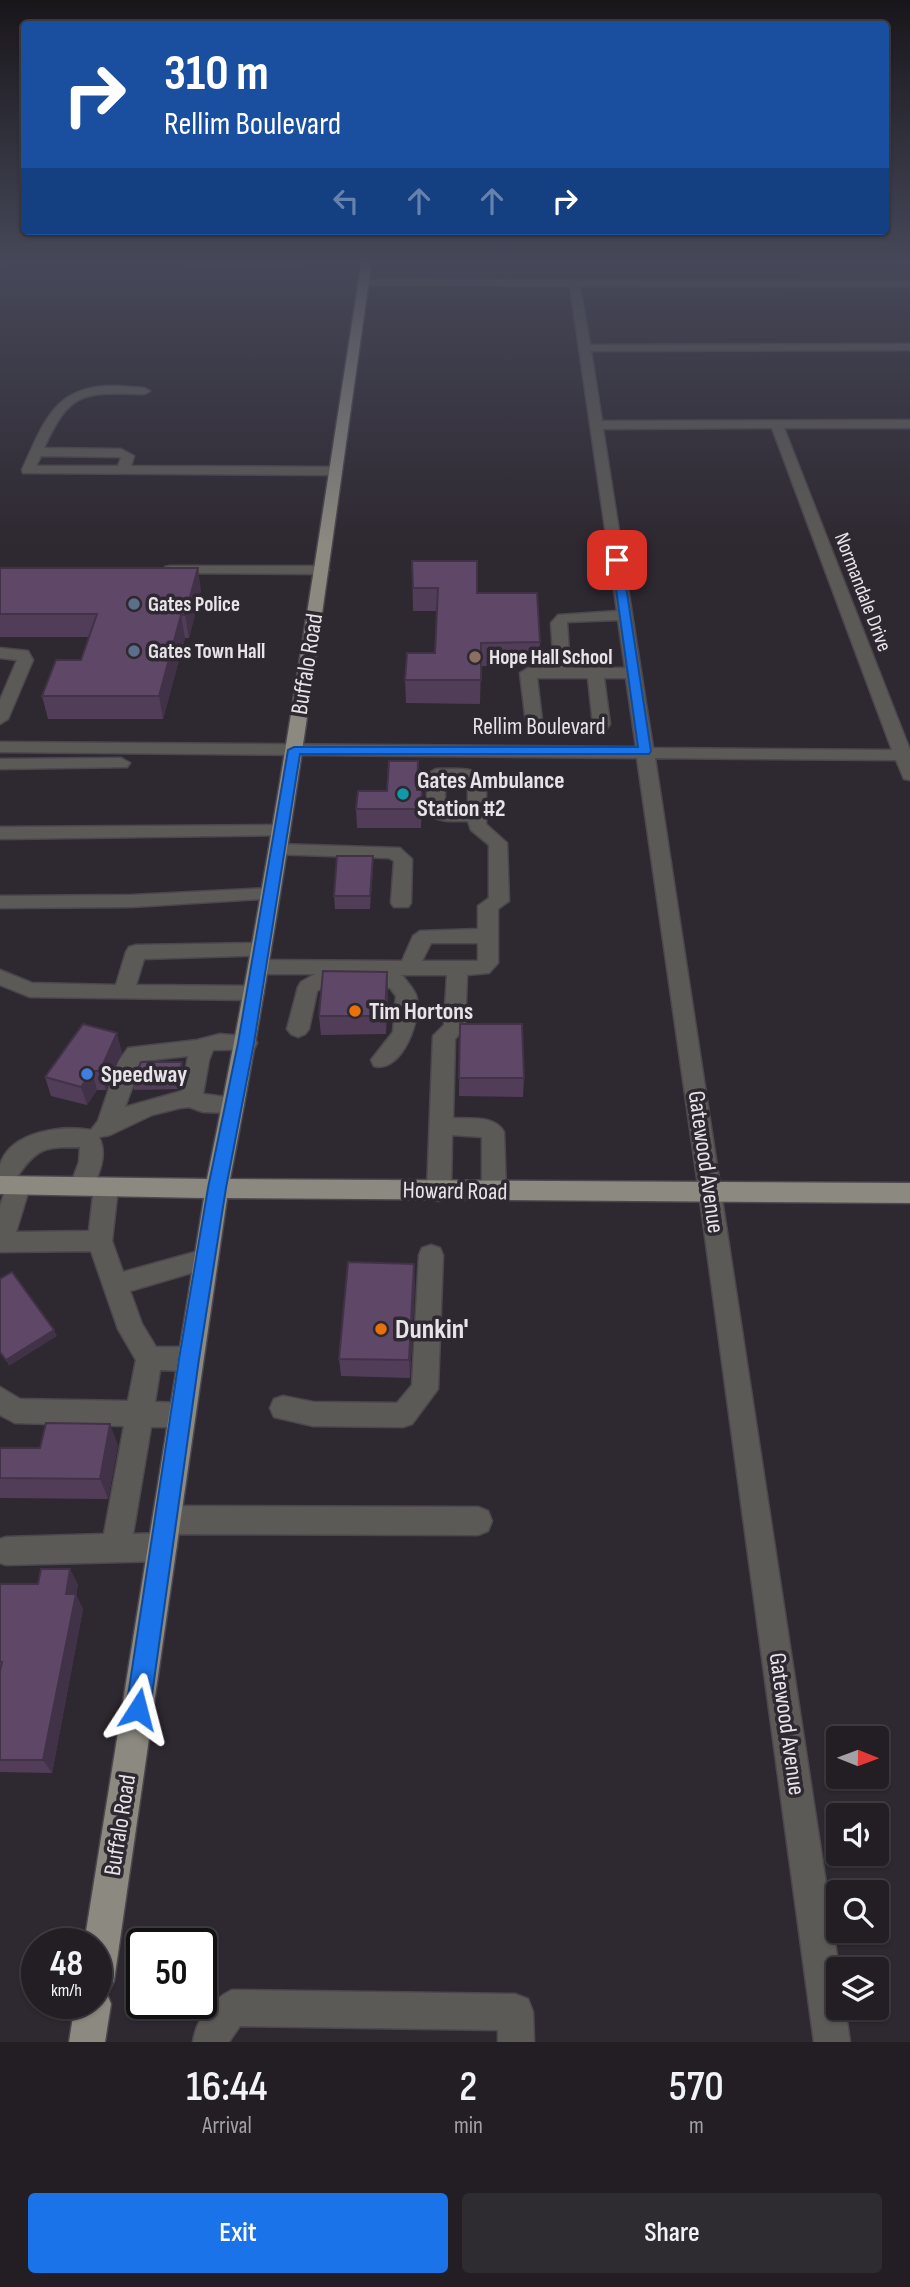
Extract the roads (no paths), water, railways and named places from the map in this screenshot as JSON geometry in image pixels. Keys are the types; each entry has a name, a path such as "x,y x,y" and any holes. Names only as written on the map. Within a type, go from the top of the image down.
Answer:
{"main road":[{"name":"Buffalo Road","path":"104,1928 189,1359 217,1188 246,1043 271,894 322,570 352,354"},
{"name":"Howard Road","path":"6,1185 439,1192 910,1193"},
{"path":"87,2042 91,2019"}],"street":[{"name":"Gatewood Avenue","path":"587,354 711,1192 832,2042"},
{"path":"144,391 88,391 70,399 56,413 29,470 335,471"},
{"name":"Normandale Drive","path":"776,423 906,755 910,775"},
{"path":"597,425 910,424"},
{"path":"37,452 121,453 128,456 123,471"},
{"path":"158,570 322,570"},
{"path":"562,673 559,623 563,618 625,615"},
{"path":"0,653 23,654 26,660 0,719"},
{"path":"595,673 602,724 598,729 549,730 534,723 528,673 562,673 595,673 633,673"},
{"name":"Rellim Boulevard","path":"0,747 906,755"},
{"path":"438,751 436,811 443,815 477,815"},
{"path":"0,764 121,764"},
{"path":"124,992 136,952 409,967 482,968 488,963 488,906 499,901 498,843 477,826 477,778 470,775 436,774"},
{"path":"0,833 281,831"},
{"path":"278,850 393,852 403,859 401,903"},
{"path":"0,902 173,899 271,894"},
{"path":"409,967 420,941 427,936 487,936"},
{"path":"439,1192 444,1037 454,1028 457,968"},
{"path":"0,977 30,990 254,993"},
{"path":"298,1028 308,987 320,980 396,981 406,996 403,1034 382,1060"},
{"path":"116,1548 149,1358 131,1329 100,1241 92,1142 129,1062 136,1054 202,1047 207,1043 246,1043"},
{"path":"192,1098 202,1047"},
{"path":"100,1241 1,1242 6,1185 24,1146 38,1139 98,1132 146,1107 192,1098 203,1104 233,1105"},
{"path":"441,1126 486,1128 494,1132 494,1192"},
{"path":"283,1408 313,1414 403,1415 425,1389 431,1255"},
{"path":"116,1285 206,1259"},
{"path":"149,1358 189,1359"},
{"path":"0,1399 15,1411 182,1415"},
{"path":"6,1551 116,1548 164,1533 478,1521"},
{"path":"211,2042 212,2033 232,2008 515,2012 516,2042"}],"place":[{"name":"Gates Police","path":"134,604"},
{"name":"Gates Town Hall","path":"134,651"},
{"name":"Hope Hall School","path":"475,657"},
{"name":"Gates Ambulance Station #2","path":"403,794"},
{"name":"Tim Hortons","path":"355,1011"},
{"name":"Speedway","path":"87,1074"},
{"name":"Dunkin'","path":"381,1329"}]}
